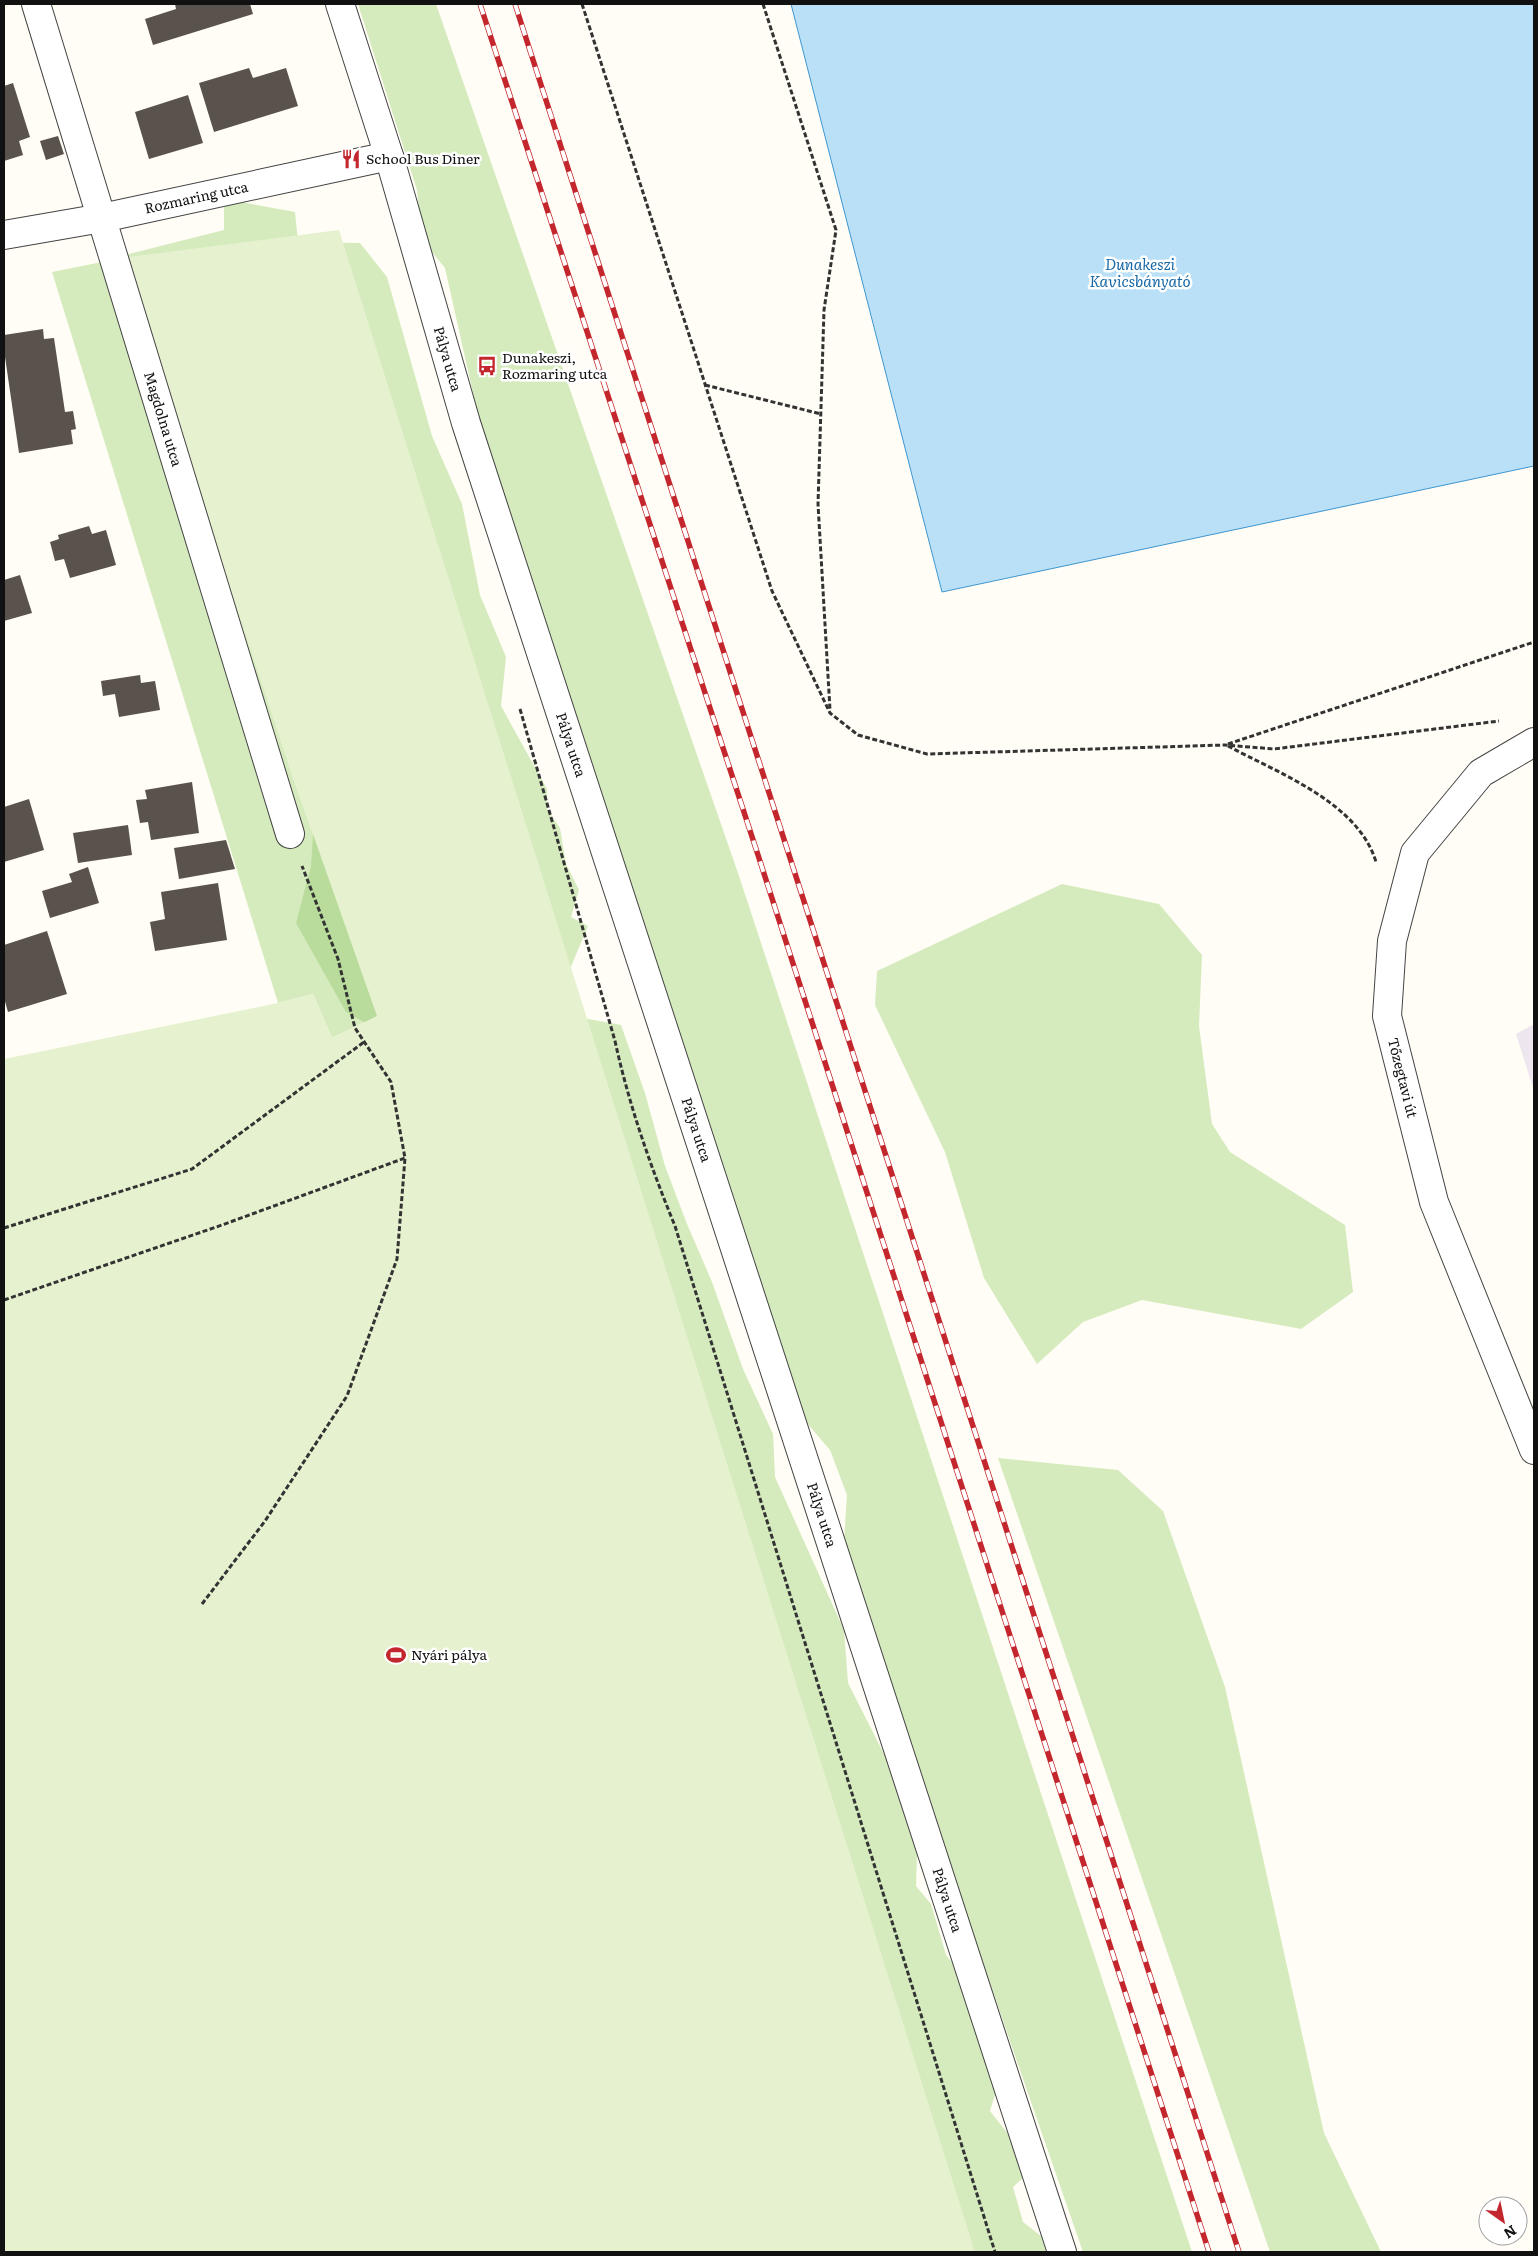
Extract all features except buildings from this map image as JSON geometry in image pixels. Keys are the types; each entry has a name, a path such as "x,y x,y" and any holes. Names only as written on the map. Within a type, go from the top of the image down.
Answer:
{"street":[{"name":"Magdolna utca","path":"36,4 290,834"},
{"name":"Pálya utca","path":"340,4 388,156 466,423 1062,2252"},
{"name":"Rozmaring utca","path":"4,234 102,218 388,156"},
{"name":"Tőzegtavi út","path":"1534,742 1481,773 1415,853 1392,941 1387,1016 1434,1202 1534,1450"}],"path":[{"path":"582,4 772,591 830,713 858,735 927,754 1225,745 1274,749 1505,720"},
{"path":"763,4 836,230 824,310 818,504 830,713"},
{"path":"705,385 821,414"},
{"path":"1225,745 1534,642"},
{"path":"520,706 615,1041 626,1092 649,1162 674,1226 995,2252"},
{"path":"1225,745 1320,795 1343,813 1350,819 1373,850 1378,866"},
{"path":"202,1604 265,1521 347,1396 397,1259 405,1158 391,1082 355,1028 338,960 290,834"},
{"path":"4,1228 192,1170 364,1042"},
{"path":"4,1300 222,1225 405,1158"}],"shaded area":[{"path":"1534,1024 1534,1091 1516,1034"}],"green space":[{"path":"358,4 436,4 738,873 1192,2252 1083,2252 920,1781 844,1540 847,1495 830,1450 794,1408 511,563 445,268 422,240 417,190"},
{"path":"224,199 295,212 298,242 360,243 387,277 432,436 462,504 480,595 506,657 501,706 547,789 547,809 560,828 566,864 579,890 571,917 588,926 562,988 288,763 377,1016 332,1038 313,994 278,1003 52,272 117,259 117,257 224,230"},
{"name":"Nyári pálya","path":"339,230 975,2252 4,2252 4,1059 278,1003 313,994 332,1038 377,1016 288,763 121,258"},
{"path":"315,805 385,1034 346,1012 296,923 311,866"},
{"path":"1062,884 1159,904 1202,955 1199,1026 1212,1124 1230,1152 1345,1225 1353,1292 1301,1329 1142,1300 1083,1322 1037,1364 984,1278 945,1152 875,1005 877,971"},
{"path":"577,1017 621,1025 645,1093 665,1166 712,1282 743,1369 773,1434 775,1477 844,1630 848,1683 918,1821 916,1886 931,1904 946,1955 976,1993 971,2018 1007,2055 990,2111 1023,2153 1032,2170 1013,2187 1023,2222 1041,2236 1046,2252 952,2252 838,1908 861,1889 834,1877"},
{"path":"998,1458 1118,1470 1163,1511 1225,1687 1324,2133 1381,2252 1270,2252"}],"water":[{"name":"Dunakeszi Kavicsbányató","path":"791,4 1534,4 1534,466 942,592"}],"railway":[{"path":"480,4 758,855 1209,2252"},
{"path":"515,4 1239,2252"}],"place":[{"name":"School Bus Diner","path":"351,159"},
{"name":"Dunakeszi, Rozmaring utca","path":"487,366"},
{"name":"Nyári pálya","path":"396,1655"}]}
